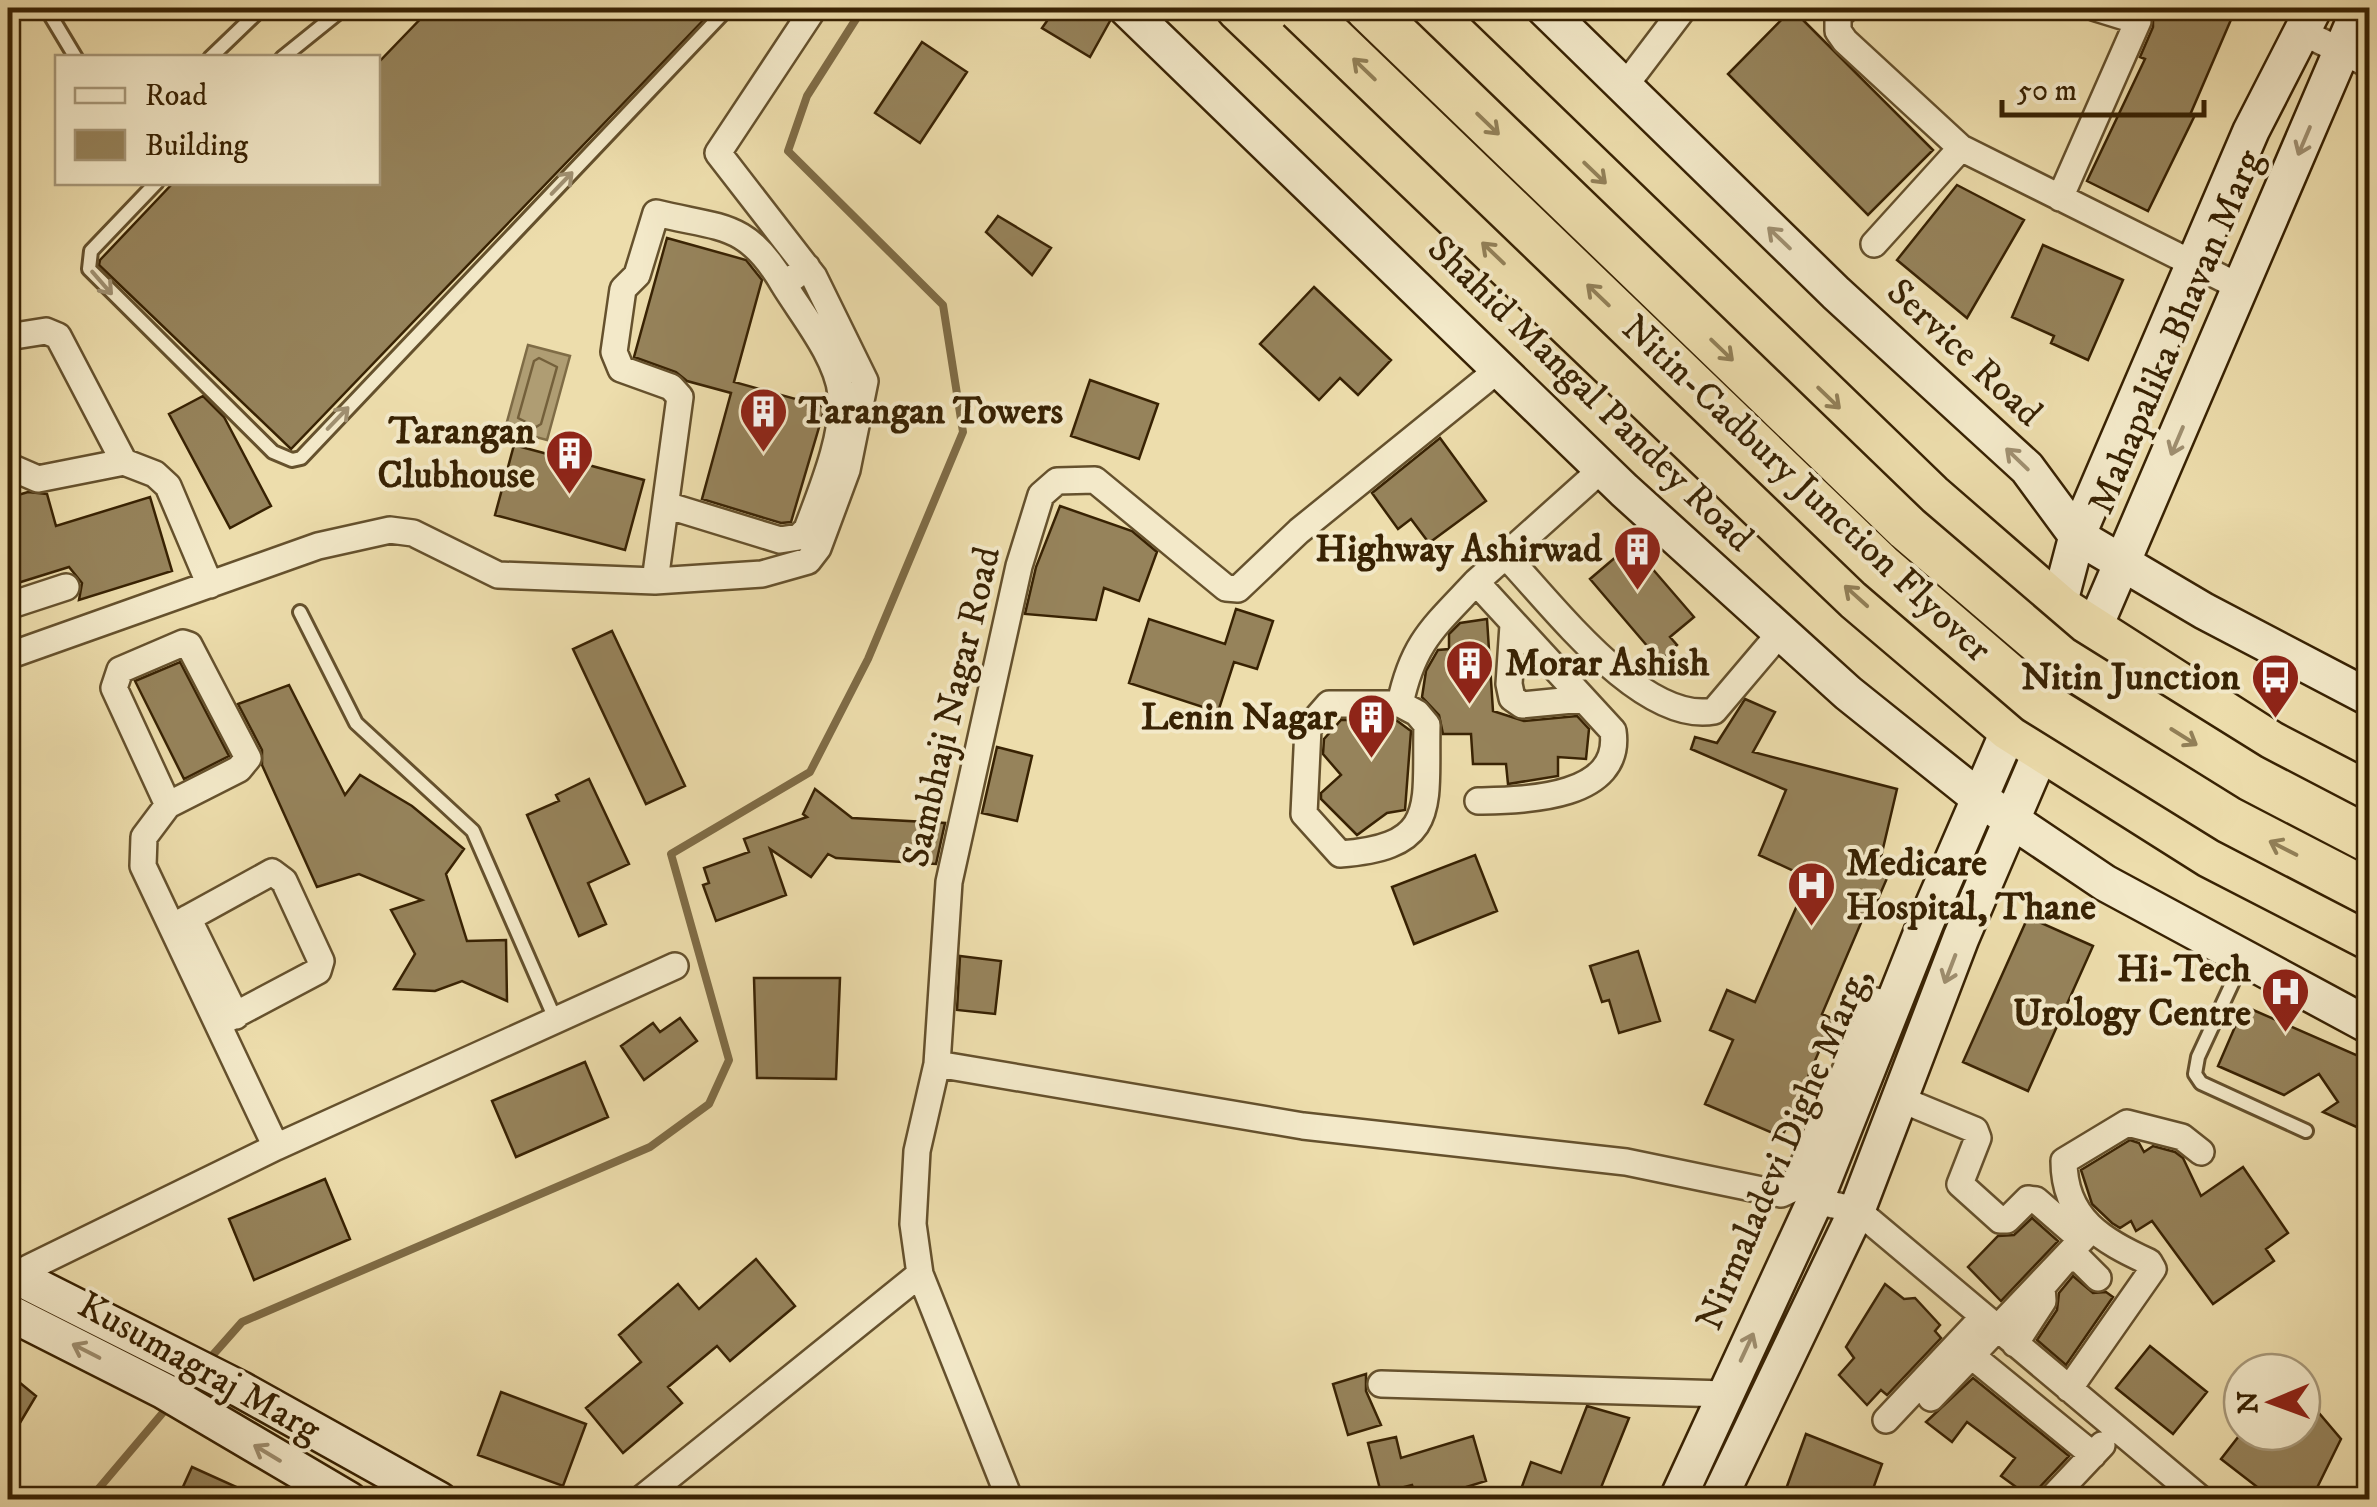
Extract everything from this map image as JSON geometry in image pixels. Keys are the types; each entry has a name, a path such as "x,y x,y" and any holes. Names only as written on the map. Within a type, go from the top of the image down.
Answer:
{"highway":[{"path":"1240,8 1582,339 1896,632 2026,739 2210,855 2370,937"},
{"name":"Nitin-Cadbury Junction Flyover","path":"1300,8 1880,566 2037,701 2229,820 2370,893"},
{"name":"Nitin-Cadbury Junction Flyover","path":"1368,8 1907,528 2060,659 2251,778 2370,840"},
{"path":"1425,8 1983,542 2077,622 2270,744 2370,796"},
{"path":"1896,632 1937,629 1962,616 1980,569 1983,542"}],"street":[{"path":"8,656 318,546 390,530 413,533 498,575 655,581 778,572 808,561 818,548 847,470 865,381 807,267 718,153 814,8"},
{"name":"Shahid Mangal Pandey Road","path":"1126,8 1602,469 1781,632 1979,798 2015,820"},
{"name":"Service Road","path":"1544,8 1836,292 2027,468 2076,536 2370,698"},
{"path":"1624,88 1684,8"},
{"path":"1847,8 1838,16 1838,31 1844,41 1962,148 2242,288"},
{"path":"2060,198 2140,14 2096,8"},
{"name":"Mahapalika Bhavan Marg","path":"2077,622 2124,564 2242,288 2355,58 2360,8"},
{"path":"2308,20 2355,58"},
{"name":"Mahapalika Bhavan Marg","path":"2077,622 2076,536 2252,131 2308,20"},
{"path":"1874,244 1962,148"},
{"path":"655,581 680,398 671,387 621,369 614,352 622,289 637,275 656,213 742,234 759,245 830,362 841,393 838,426 807,529 799,537 780,540 666,505"},
{"path":"784,285 807,267"},
{"path":"8,337 46,331 58,336 124,462"},
{"name":"Sambhaji Nagar Road","path":"1010,1500 920,1274 913,1224 917,1150 937,1064 949,882 1019,566 1041,494 1057,481 1095,480 1226,588 1238,589 1298,531 1499,369"},
{"path":"8,466 38,480 124,462 156,474 168,486 210,585"},
{"path":"1400,704 1409,663 1426,636 1476,582 1602,469"},
{"path":"1506,556 1623,678 1673,706 1700,714 1714,711 1781,632"},
{"path":"1476,582 1613,731 1615,742 1601,771 1568,792 1548,799 1478,801"},
{"path":"8,606 66,587"},
{"name":"Nirmaladevi Dighe Marg,","path":"1677,1500 1815,1201 1979,798 2026,739 2077,622"},
{"path":"1513,625 1508,684 1512,698 1522,705 1583,699"},
{"path":"168,804 114,688 120,670 184,643 189,645 248,758 239,770 168,804 144,837 143,866 180,922 227,1020 276,1147"},
{"path":"1329,704 1400,704 1417,713 1427,726 1424,816 1411,833 1364,852 1340,854 1304,814 1308,728 1329,704"},
{"name":"Nirmaladevi Dighe Marg,","path":"1718,1500 1858,1210 1962,938 2015,820 2026,739"},
{"path":"2015,820 2105,883 2370,1026"},
{"path":"180,922 272,872 284,881 321,961 318,971 227,1020"},
{"path":"937,1064 1303,1126 1626,1162 1781,1194 1792,1189 1842,1086 1896,950 1913,922 1926,922"},
{"path":"10,1275 276,1147 675,966"},
{"path":"1900,1099 1974,1130 1978,1138 1960,1184 2000,1220 2006,1220 2028,1198 2036,1200 2076,1246 2150,1262 2153,1269 2069,1389"},
{"path":"2098,1278 2078,1259 2064,1161 2127,1123 2182,1136 2202,1152"},
{"path":"1815,1201 1858,1210 2202,1500"},
{"path":"1886,1420 1999,1330 2043,1301 2042,1287 2076,1246"},
{"path":"640,1500 920,1274"},
{"name":"Kusumagraj Marg","path":"10,1275 166,1350 439,1500"},
{"name":"Kusumagraj Marg","path":"8,1312 164,1391 337,1497"},
{"path":"1931,1398 1999,1330"},
{"path":"1972,1356 2093,1455"},
{"path":"1381,1384 1726,1394"},
{"path":"2050,1500 2118,1429"},
{"path":"337,1497 352,1455"}],"lane":[{"path":"46,8 74,55"},
{"path":"213,55 262,8"},
{"path":"286,55 344,8"},
{"path":"154,185 92,251 90,269 273,452 292,460 301,458 728,8"},
{"path":"300,612 356,723 473,832 556,1020"},
{"path":"2243,959 2198,1057 2195,1074 2201,1083 2306,1132"}],"water":[{"path":"528,345 570,356 547,440 505,429"}],"building":[{"path":"431,8 715,8 291,449 99,265 100,260 171,185 380,185 380,61"},
{"path":"1056,8 1105,10 1110,21 1090,57 1042,28"},
{"path":"2153,8 2236,8 2190,115 2194,117 2148,211 2087,181 2145,59 2140,57 2153,27"},
{"path":"1792,9 1933,150 1868,215 1728,74"},
{"path":"922,42 967,72 920,143 875,113"},
{"path":"1957,185 2024,220 1967,318 1897,260"},
{"path":"998,216 1051,248 1032,275 986,232"},
{"path":"667,238 746,260 762,280 734,382 825,407 791,522 781,523 702,499 731,393 687,381 676,372 634,357"},
{"path":"2043,245 2123,280 2088,360 2051,343 2054,336 2012,317"},
{"path":"1314,287 1391,360 1358,395 1340,378 1319,400 1260,344"},
{"path":"1090,380 1158,404 1139,459 1071,436"},
{"path":"203,396 224,417 271,506 230,528 169,414"},
{"path":"1440,438 1486,501 1429,543 1411,519 1398,529 1372,493"},
{"name":"Tarangan Clubhouse","path":"514,445 644,480 625,550 495,515"},
{"path":"28,492 47,494 56,526 150,497 172,571 79,600 82,583 69,567 8,586 8,498"},
{"path":"1060,506 1132,531 1157,552 1139,601 1104,588 1096,620 1025,614 1036,567"},
{"name":"Highway Ashirwad","path":"1631,544 1694,617 1670,637 1677,645 1660,661 1590,579"},
{"path":"1236,609 1273,621 1257,669 1234,662 1218,712 1129,683 1149,619 1225,644"},
{"name":"Morar Ashish","path":"1487,619 1493,711 1524,721 1577,716 1589,729 1586,759 1558,757 1558,776 1508,784 1506,764 1473,764 1471,734 1443,734 1439,715 1422,697 1426,671 1438,650 1449,649 1449,634 1460,623"},
{"path":"612,631 685,786 646,804 573,649"},
{"path":"180,662 229,756 184,779 135,681"},
{"path":"289,685 345,795 360,775 412,806 464,849 446,874 467,941 506,940 507,1001 462,981 435,991 394,989 415,954 391,910 422,900 359,874 317,887 262,765 262,750 238,704"},
{"path":"1745,699 1775,712 1753,752 1897,789 1881,857 1894,862 1875,906 1869,904 1822,1014 1833,1019 1782,1137 1705,1104 1733,1040 1710,1030 1727,990 1755,1002 1809,878 1759,855 1786,790 1691,749 1695,737 1717,743"},
{"name":"Lenin Nagar","path":"1341,720 1396,720 1411,731 1405,810 1387,813 1357,835 1321,799 1321,793 1341,775 1323,754 1324,739"},
{"path":"997,747 1032,756 1017,821 982,813"},
{"path":"589,779 629,864 588,883 606,924 579,936 527,815 559,801 556,795"},
{"path":"815,789 852,818 945,823 936,864 836,858 828,854 811,877 770,849 786,895 716,921 703,885 709,883 704,868 749,852 744,839 807,817 803,814"},
{"path":"1475,855 1497,911 1414,944 1392,887"},
{"path":"2028,917 2093,946 2028,1091 1963,1062"},
{"path":"1638,951 1660,1021 1619,1033 1609,1000 1602,1002 1590,966"},
{"path":"960,956 1001,961 995,1014 957,1010"},
{"path":"754,978 840,978 836,1079 757,1078"},
{"path":"2244,1006 2370,1061 2370,1133 2323,1112 2338,1102 2319,1074 2284,1095 2218,1066"},
{"path":"680,1018 697,1041 644,1080 621,1046 653,1023 660,1032"},
{"path":"585,1062 608,1117 516,1157 492,1101"},
{"path":"2130,1140 2139,1143 2144,1152 2153,1146 2183,1158 2201,1196 2243,1167 2288,1233 2266,1249 2274,1261 2213,1304 2152,1221 2136,1231 2131,1221 2120,1228 2112,1223 2092,1204 2081,1170"},
{"path":"325,1179 350,1239 254,1280 229,1219"},
{"path":"2032,1218 2058,1241 2001,1301 1968,1267 1998,1236 2014,1235"},
{"path":"756,1259 795,1306 730,1361 717,1346 668,1387 682,1403 623,1453 586,1408 641,1362 619,1335 678,1284 699,1309"},
{"path":"2073,1276 2093,1293 2106,1292 2113,1297 2066,1365 2037,1340 2057,1310 2059,1293"},
{"path":"1885,1284 1904,1299 1915,1298 1940,1325 1935,1331 1941,1338 1887,1395 1881,1390 1867,1405 1839,1375 1854,1358 1846,1347"},
{"path":"2150,1346 2207,1392 2173,1434 2116,1388"},
{"path":"8,1373 36,1396 8,1443"},
{"path":"1366,1374 1366,1391 1381,1425 1348,1435 1333,1384"},
{"path":"1973,1378 2069,1456 2038,1489 2034,1500 2001,1476 2015,1458 1967,1422 1952,1442 1926,1422"},
{"path":"501,1392 586,1424 563,1486 478,1455"},
{"path":"1587,1406 1629,1418 1596,1500 1517,1500 1531,1462 1561,1473"},
{"path":"2322,1417 2341,1439 2311,1500 2274,1500 2221,1459 2226,1452 2322,1452"},
{"path":"1806,1434 1882,1464 1869,1500 1782,1500"},
{"path":"1473,1436 1486,1481 1424,1500 1417,1500 1412,1485 1381,1493 1368,1443 1396,1437 1401,1458"},
{"path":"192,1467 265,1500 177,1500"}],"waterway":[{"path":"211,1357 242,1322 650,1147 709,1104 729,1060 671,854 810,772 868,659 963,432 943,305 788,151 807,96 863,8"},
{"path":"89,1500 166,1409"}],"place":[{"name":"Tarangan Towers","path":"764,454"},
{"name":"Tarangan Clubhouse","path":"570,496"},
{"name":"Highway Ashirwad","path":"1637,592"},
{"name":"Morar Ashish","path":"1470,706"},
{"name":"Nitin Junction","path":"2275,720"},
{"name":"Lenin Nagar","path":"1372,760"},
{"name":"Medicare Hospital, Thane","path":"1811,928"},
{"name":"Hi-Tech Urology Centre","path":"2286,1034"}]}
